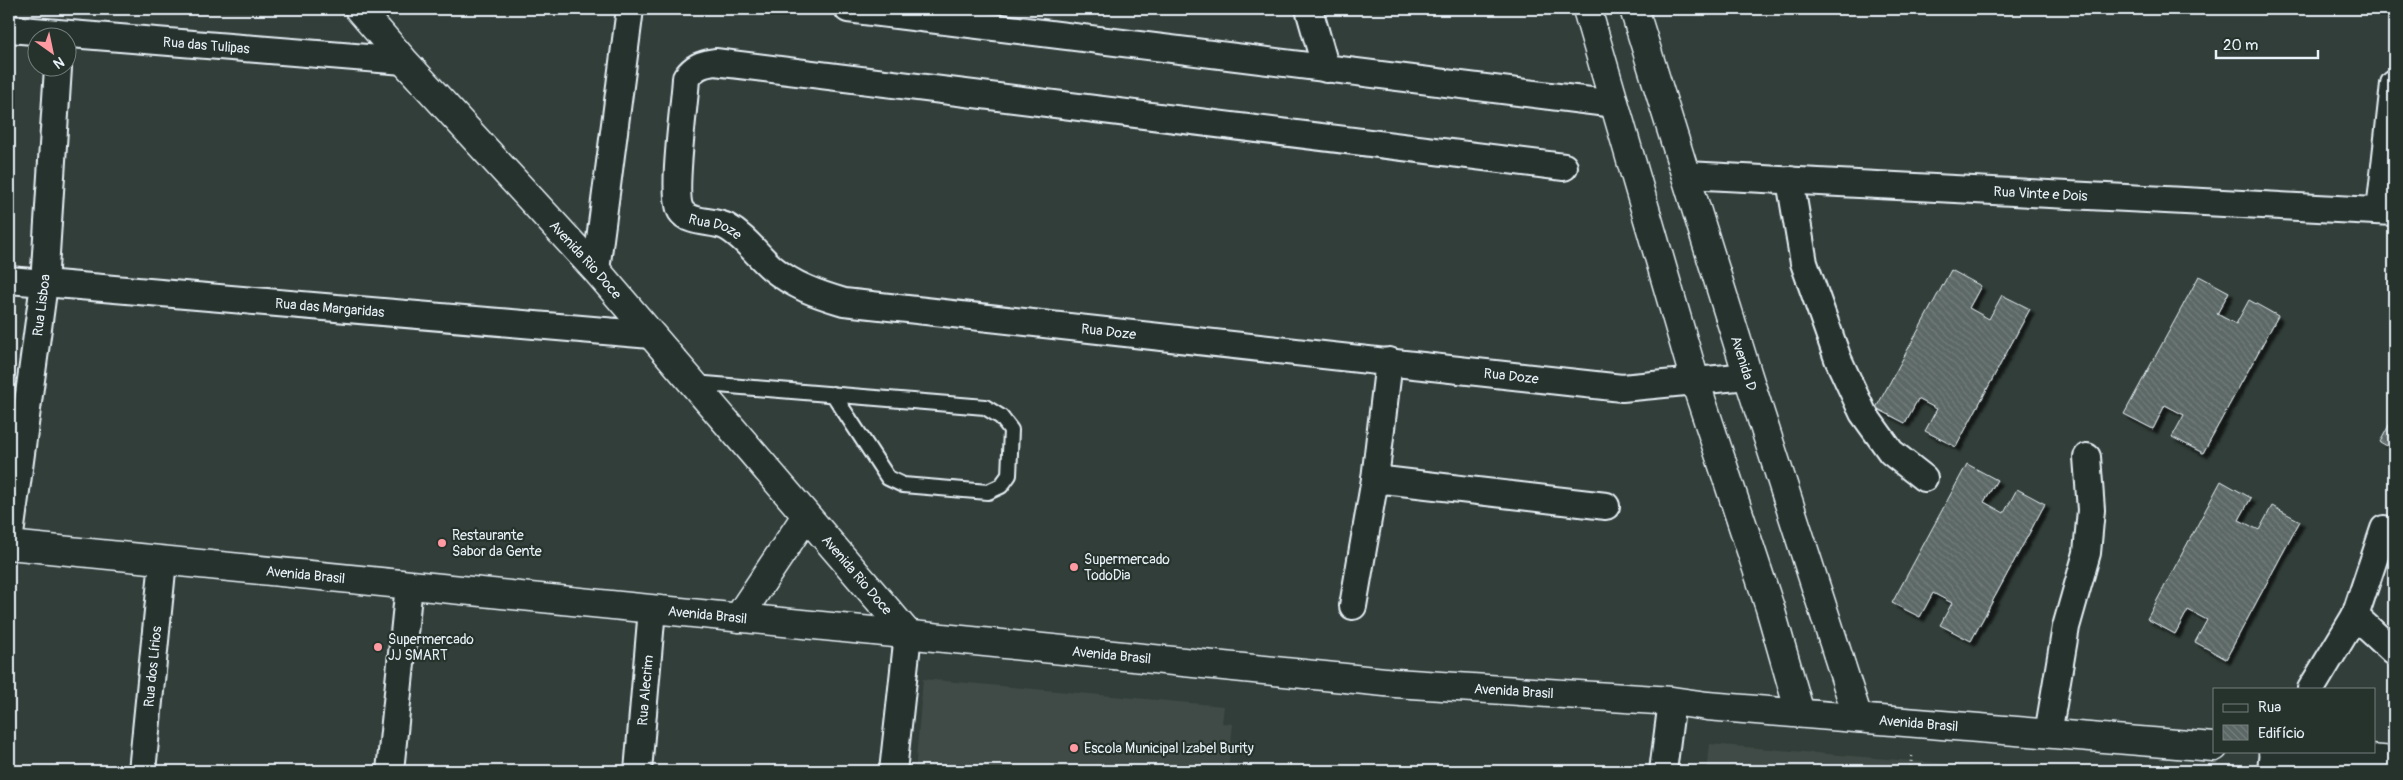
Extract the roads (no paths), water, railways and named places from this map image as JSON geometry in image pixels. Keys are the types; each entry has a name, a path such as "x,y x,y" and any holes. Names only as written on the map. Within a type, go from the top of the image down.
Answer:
{"street":[{"name":"Avenida Rio Doce","path":"359,9 404,61 596,270 908,634"},
{"path":"596,270 630,9"},
{"path":"848,9 883,11 1326,69 1616,104"},
{"path":"1310,9 1326,69"},
{"path":"1587,9 1695,380 1770,608 1800,713"},
{"name":"Avenida D","path":"1634,9 1687,174 1748,376 1858,718"},
{"name":"Rua das Tulipas","path":"9,29 28,32"},
{"name":"Rua das Tulipas","path":"78,37 404,61"},
{"name":"Rua Doze","path":"1564,168 715,62 697,67 686,78 677,192 681,212 688,218 714,222 727,227 772,267 809,292 844,302 1622,388 1748,376"},
{"name":"Rua Lisboa","path":"9,544 44,284 57,78"},
{"path":"2387,211 2394,84"},
{"name":"Rua Vinte e Dois","path":"1687,174 2387,211"},
{"path":"1790,180 1804,262 1838,359 1868,420 1891,452 1924,478"},
{"name":"Rua das Margaridas","path":"9,280 651,336"},
{"path":"1353,606 1375,479 1389,361"},
{"path":"2048,734 2066,628 2086,553 2091,510 2087,457"},
{"path":"1375,479 1606,506"},
{"path":"738,618 806,516"},
{"path":"2312,688 2355,616 2384,529"},
{"name":"Avenida Brasil","path":"9,544 163,561 1395,682 1672,701 1707,706 2213,747"},
{"name":"Rua dos Lírios","path":"142,771 163,561"},
{"path":"390,771 409,585"},
{"name":"Rua Alecrim","path":"638,771 652,609"},
{"path":"2355,616 2394,652"},
{"path":"892,771 908,634"},
{"path":"1663,771 1672,701"},
{"path":"2271,771 2273,752"},
{"path":"2285,752 2394,761"}],"lane":[{"path":"693,383 833,394 985,407 1001,417 1010,430 1009,475 1001,486 988,492 903,485 896,482 888,478 876,462 833,394"}],"place":[{"name":"Restaurante Sabor da Gente","path":"442,543"},
{"name":"Supermercado TodoDia","path":"1074,567"},
{"name":"Supermercado JJ SMART","path":"378,647"},
{"name":"Escola Municipal Izabel Burity","path":"1074,748"}]}
